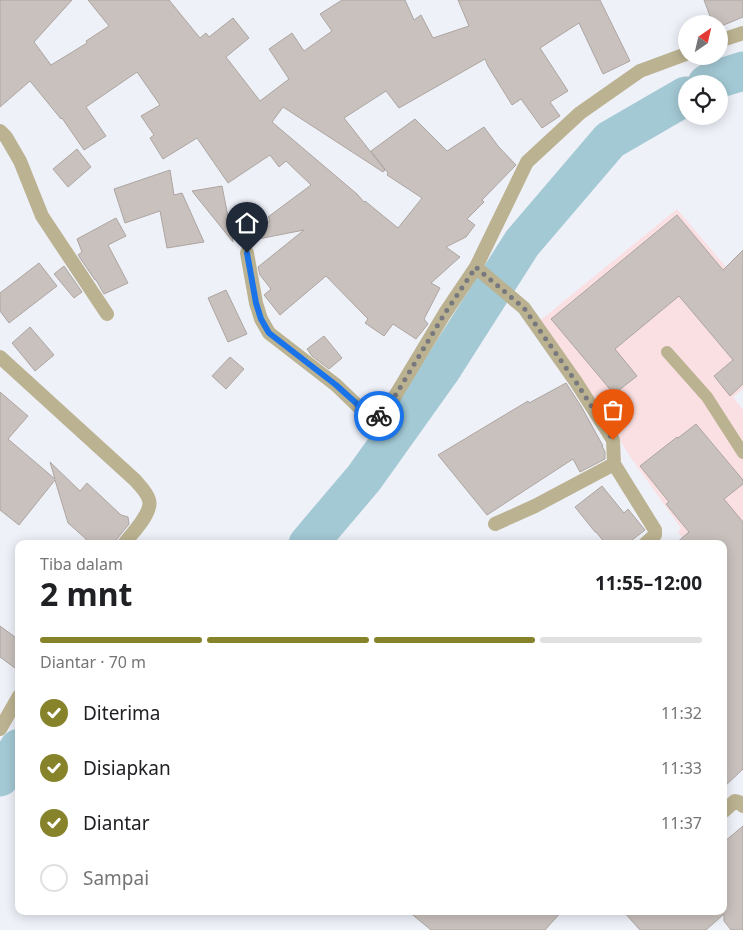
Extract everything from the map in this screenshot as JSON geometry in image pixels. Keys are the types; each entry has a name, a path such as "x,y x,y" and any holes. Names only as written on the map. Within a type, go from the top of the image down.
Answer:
{"street":[{"path":"728,38 743,33"},
{"path":"247,253 256,303 261,319 269,333 336,385 362,410 373,417 381,415 389,406 445,313 478,269 527,162 580,113 640,71 678,57"},
{"path":"0,131 6,137 20,161 42,216 107,314"},
{"path":"478,269 524,308 576,382 613,440 614,464 655,530 655,535 649,540"},
{"path":"0,357 135,480 146,493 149,498 149,509 127,540"},
{"path":"496,524 535,506 614,464"},
{"path":"0,728 15,703"},
{"path":"727,808 735,801 743,806"}],"lane":[{"path":"667,352 707,397 743,453"}],"shaded area":[{"path":"677,209 743,287 743,389 733,397 743,410 743,622 727,604 727,540 684,540 678,532 681,528 631,458 582,381 537,323"}],"building":[{"path":"0,0 72,0 34,42 51,65 87,43 86,41 109,26 88,0 169,0 200,38 206,33 209,37 233,18 249,38 226,57 260,101 289,79 269,49 292,33 304,51 332,31 320,14 342,0 405,0 414,20 421,15 433,38 469,26 458,0 600,0 630,61 603,74 579,23 540,48 568,91 550,102 560,116 542,128 521,99 512,105 485,59 399,108 386,91 344,118 385,170 383,172 283,107 272,122 364,202 398,228 422,198 387,175 388,173 371,151 415,119 447,151 484,127 498,146 516,165 482,200 484,202 467,219 475,225 466,237 446,247 460,257 431,283 440,288 424,319 428,324 416,339 393,324 384,336 365,323 368,319 326,276 280,315 264,295 271,289 260,275 258,267 304,230 243,242 270,220 268,217 311,185 286,161 279,167 270,155 228,183 197,138 163,159 150,138 154,135 141,116 160,105 137,72 86,107 106,136 84,150 62,118 30,81 0,107"},
{"path":"704,0 743,0 743,17 728,23 728,15 710,15"},
{"path":"77,149 91,167 68,187 53,169"},
{"path":"170,170 174,195 182,193 204,242 167,248 160,211 125,223 114,189"},
{"path":"222,186 233,242 192,191"},
{"path":"677,215 723,270 743,250 743,384 730,396 714,376 733,360 679,296 615,349 637,376 614,394 551,319"},
{"path":"116,218 126,236 108,245 128,283 104,294 78,255 82,252 77,239"},
{"path":"39,263 57,286 9,323 0,311 0,293"},
{"path":"64,266 82,292 74,298 54,274"},
{"path":"226,290 247,334 228,342 208,298"},
{"path":"30,327 54,355 35,371 12,343"},
{"path":"324,336 342,358 329,369 312,356 307,349"},
{"path":"230,357 244,369 226,389 212,376"},
{"path":"566,383 603,446 605,459 580,472 573,459 487,515 438,455 528,401 529,403"},
{"path":"0,392 28,416 8,439 55,479 50,462 80,491 87,483 121,515 128,517 129,524 117,540 86,540 68,523 55,480 19,525 0,510"},
{"path":"696,424 743,480 743,484 724,499 743,522 743,769 727,784 727,540 680,540 689,532 666,504 669,502 640,466"},
{"path":"602,486 624,513 628,509 645,530 632,540 603,540 575,507"},
{"path":"0,626 15,637 15,668 0,657"},
{"path":"743,826 743,930 731,930 724,921 724,915 727,915 727,839"},
{"path":"413,915 558,915 545,930 431,930"},
{"path":"627,915 723,915 706,930 640,930"}],"waterway":[{"path":"728,76 743,71"},
{"path":"311,540 364,478 441,370 522,243 610,140 678,101"},
{"path":"0,777 15,754"}],"way so far":[{"path":"379,416 389,406 445,313 476,267 524,308 576,382 613,440"}],"route":[{"path":"247,253 256,303 261,319 269,333 336,385 362,410 373,417 379,416"}]}
